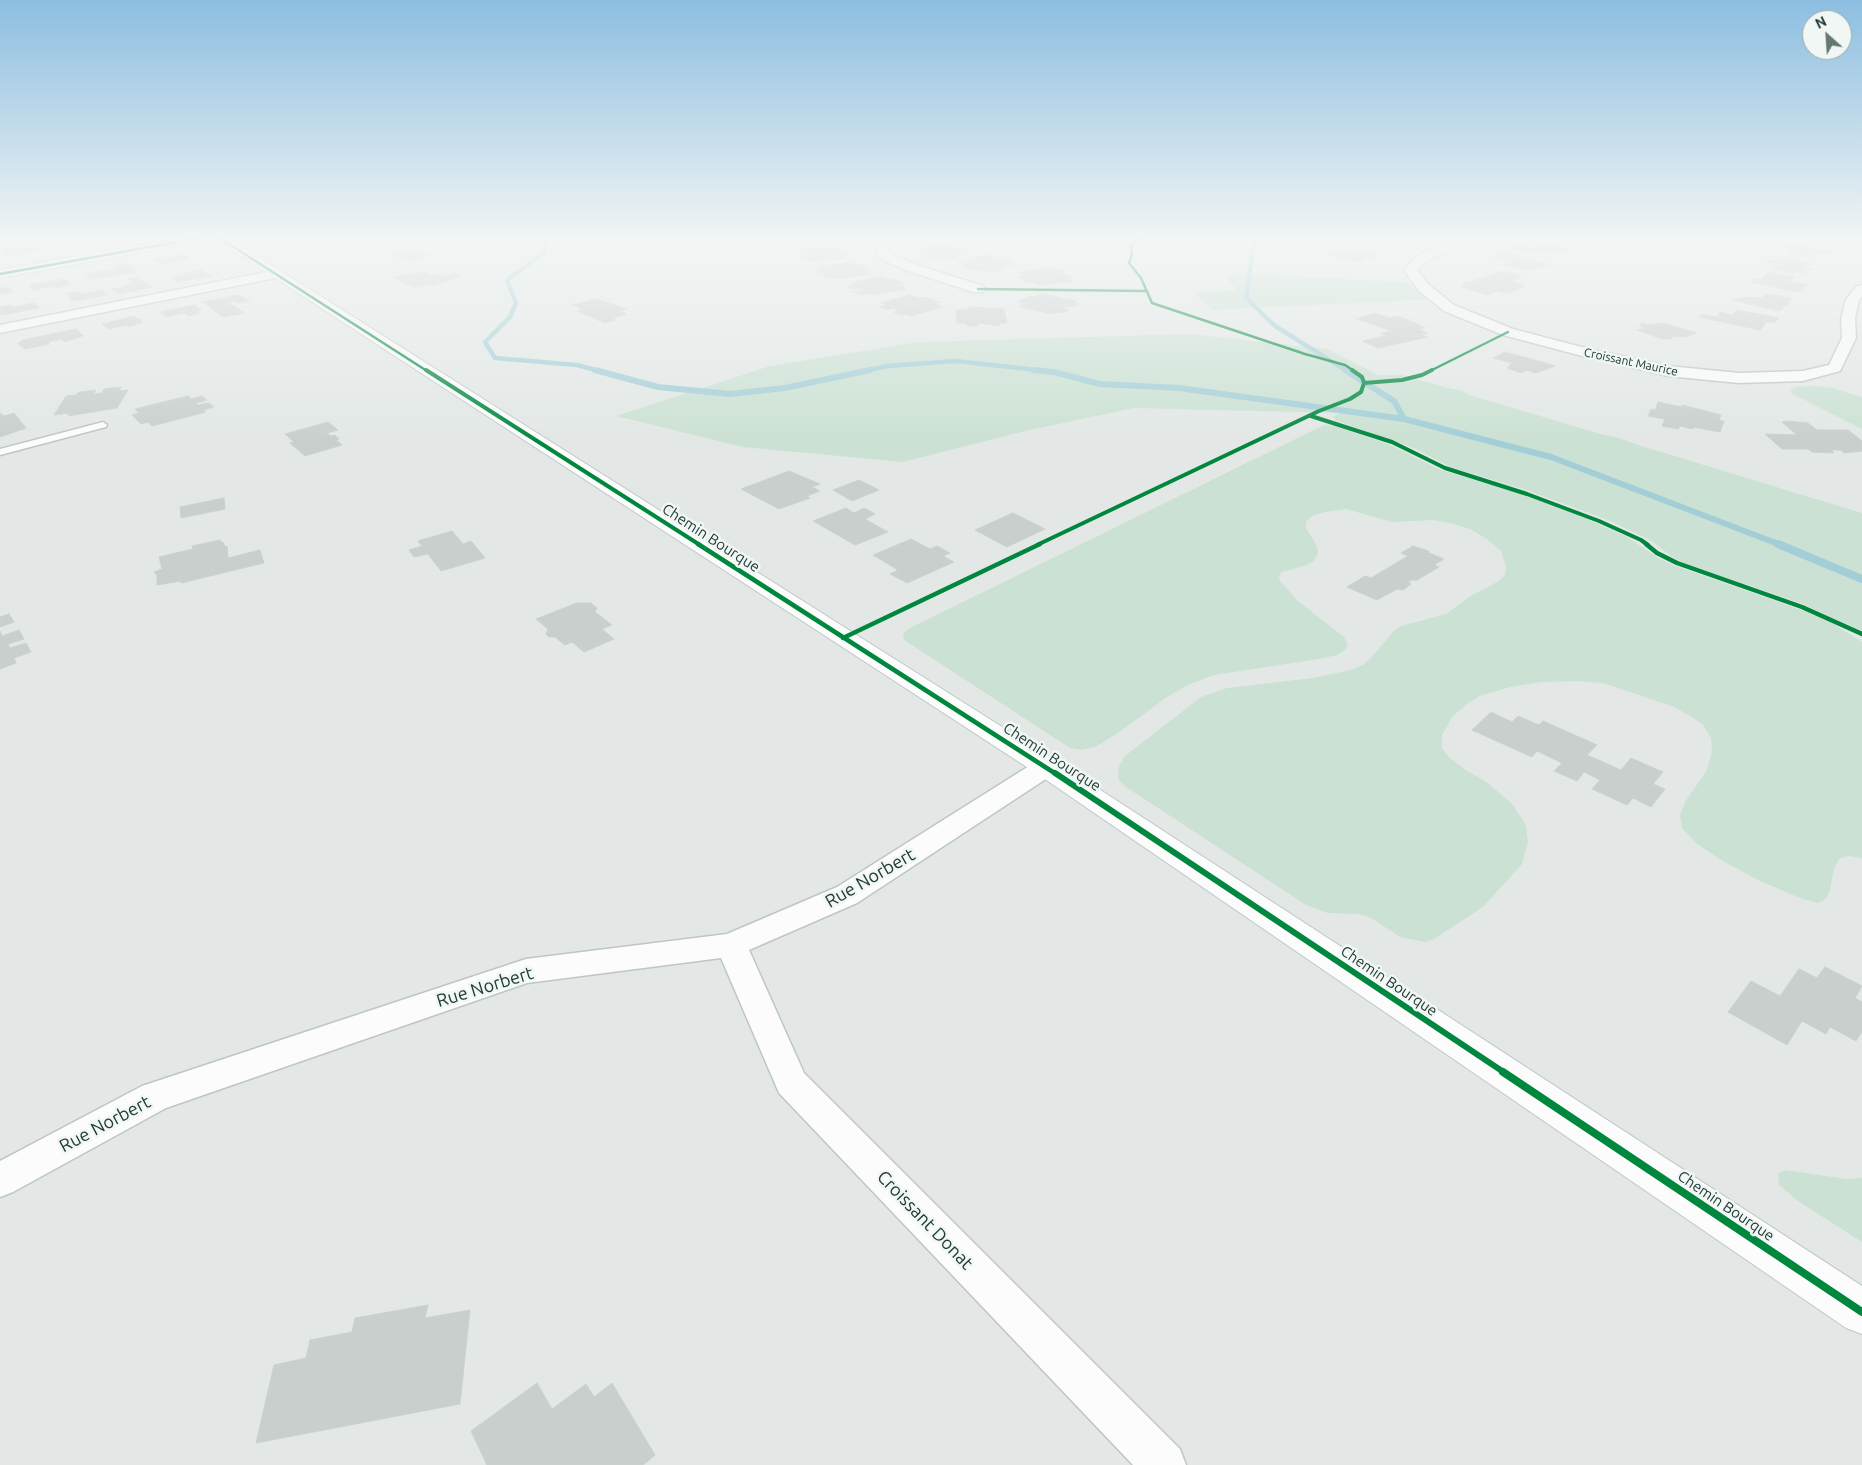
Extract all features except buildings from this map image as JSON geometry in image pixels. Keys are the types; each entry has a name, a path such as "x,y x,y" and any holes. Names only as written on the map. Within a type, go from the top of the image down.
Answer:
{"street":[{"path":"0,329 119,305"},
{"name":"Chemin Bourque","path":"325,305 1046,767 1862,1312"},
{"name":"Croissant Maurice","path":"1446,305 1508,332 1591,354 1668,371 1739,378 1803,376 1834,368 1849,338 1848,319 1851,305"},
{"name":"Rue Norbert","path":"0,1180 154,1097 526,971 731,946 848,895 1046,767"},
{"name":"Croissant Donat","path":"731,946 791,1083 1164,1465"}],"lane":[{"path":"0,452 103,425"}],"green space":[{"path":"1207,305 1307,305 1212,310"},
{"path":"1190,334 1328,349 1378,375 1403,375 1461,390 1469,395 1616,437 1862,513 1862,631 1800,603 1686,564 1674,558 1650,540 1608,520 1526,490 1450,467 1414,448 1335,420 1333,417 1339,413 1134,408 1025,431 903,462 743,447 616,416 770,366 918,342"},
{"path":"1796,387 1832,388 1862,397 1862,429 1791,393 1791,390"},
{"path":"1324,425 1335,426 1391,445 1438,469 1534,498 1574,513 1627,537 1660,559 1673,565 1807,612 1832,623 1862,642 1862,858 1848,856 1839,859 1834,868 1830,890 1826,899 1818,903 1800,898 1760,881 1721,860 1696,843 1682,828 1680,816 1685,802 1707,770 1712,751 1711,738 1703,725 1674,707 1603,683 1578,681 1542,682 1510,687 1480,696 1468,703 1452,717 1442,735 1442,748 1449,757 1464,769 1488,783 1513,805 1526,825 1528,842 1522,864 1483,907 1434,939 1425,942 1400,937 1371,918 1359,914 1328,913 1306,905 1126,787 1118,779 1119,766 1125,756 1201,697 1227,688 1313,678 1350,670 1363,665 1393,632 1401,626 1446,614 1469,597 1499,581 1505,575 1506,567 1501,551 1487,539 1470,529 1450,523 1433,520 1392,522 1346,509 1312,516 1306,522 1306,528 1317,546 1318,553 1314,561 1307,565 1282,572 1279,576 1280,581 1298,601 1344,637 1348,645 1345,650 1337,655 1319,659 1214,675 1190,684 1167,697 1118,733 1095,747 1082,750 1070,748 904,640 903,634 910,628"},
{"path":"1785,1170 1846,1179 1862,1178 1862,1242 1798,1201 1779,1185 1778,1174"}],"waterway":[{"path":"515,305 510,317 485,342 495,358 577,365 599,371"},
{"path":"1254,305 1275,326 1347,371"},
{"path":"864,371 888,366 955,361 1046,371"},
{"path":"595,370 658,387 730,394 785,388 870,370"},
{"path":"1034,370 1054,372 1100,384 1179,388 1404,419"},
{"path":"1345,370 1394,401 1404,419"},
{"path":"1404,419 1551,457 1781,545"},
{"path":"1778,544 1862,579"}],"cycle path":[{"path":"325,305 1046,767 1862,1312"},
{"path":"843,638 1319,411 1350,399 1361,392 1364,383 1362,377 1345,365 1305,354 1159,305"},
{"path":"1364,383 1402,380 1422,375 1508,332"},
{"path":"1311,416 1392,442 1445,468 1527,494 1599,521 1641,540 1657,553 1677,563 1802,607 1862,634"}]}
